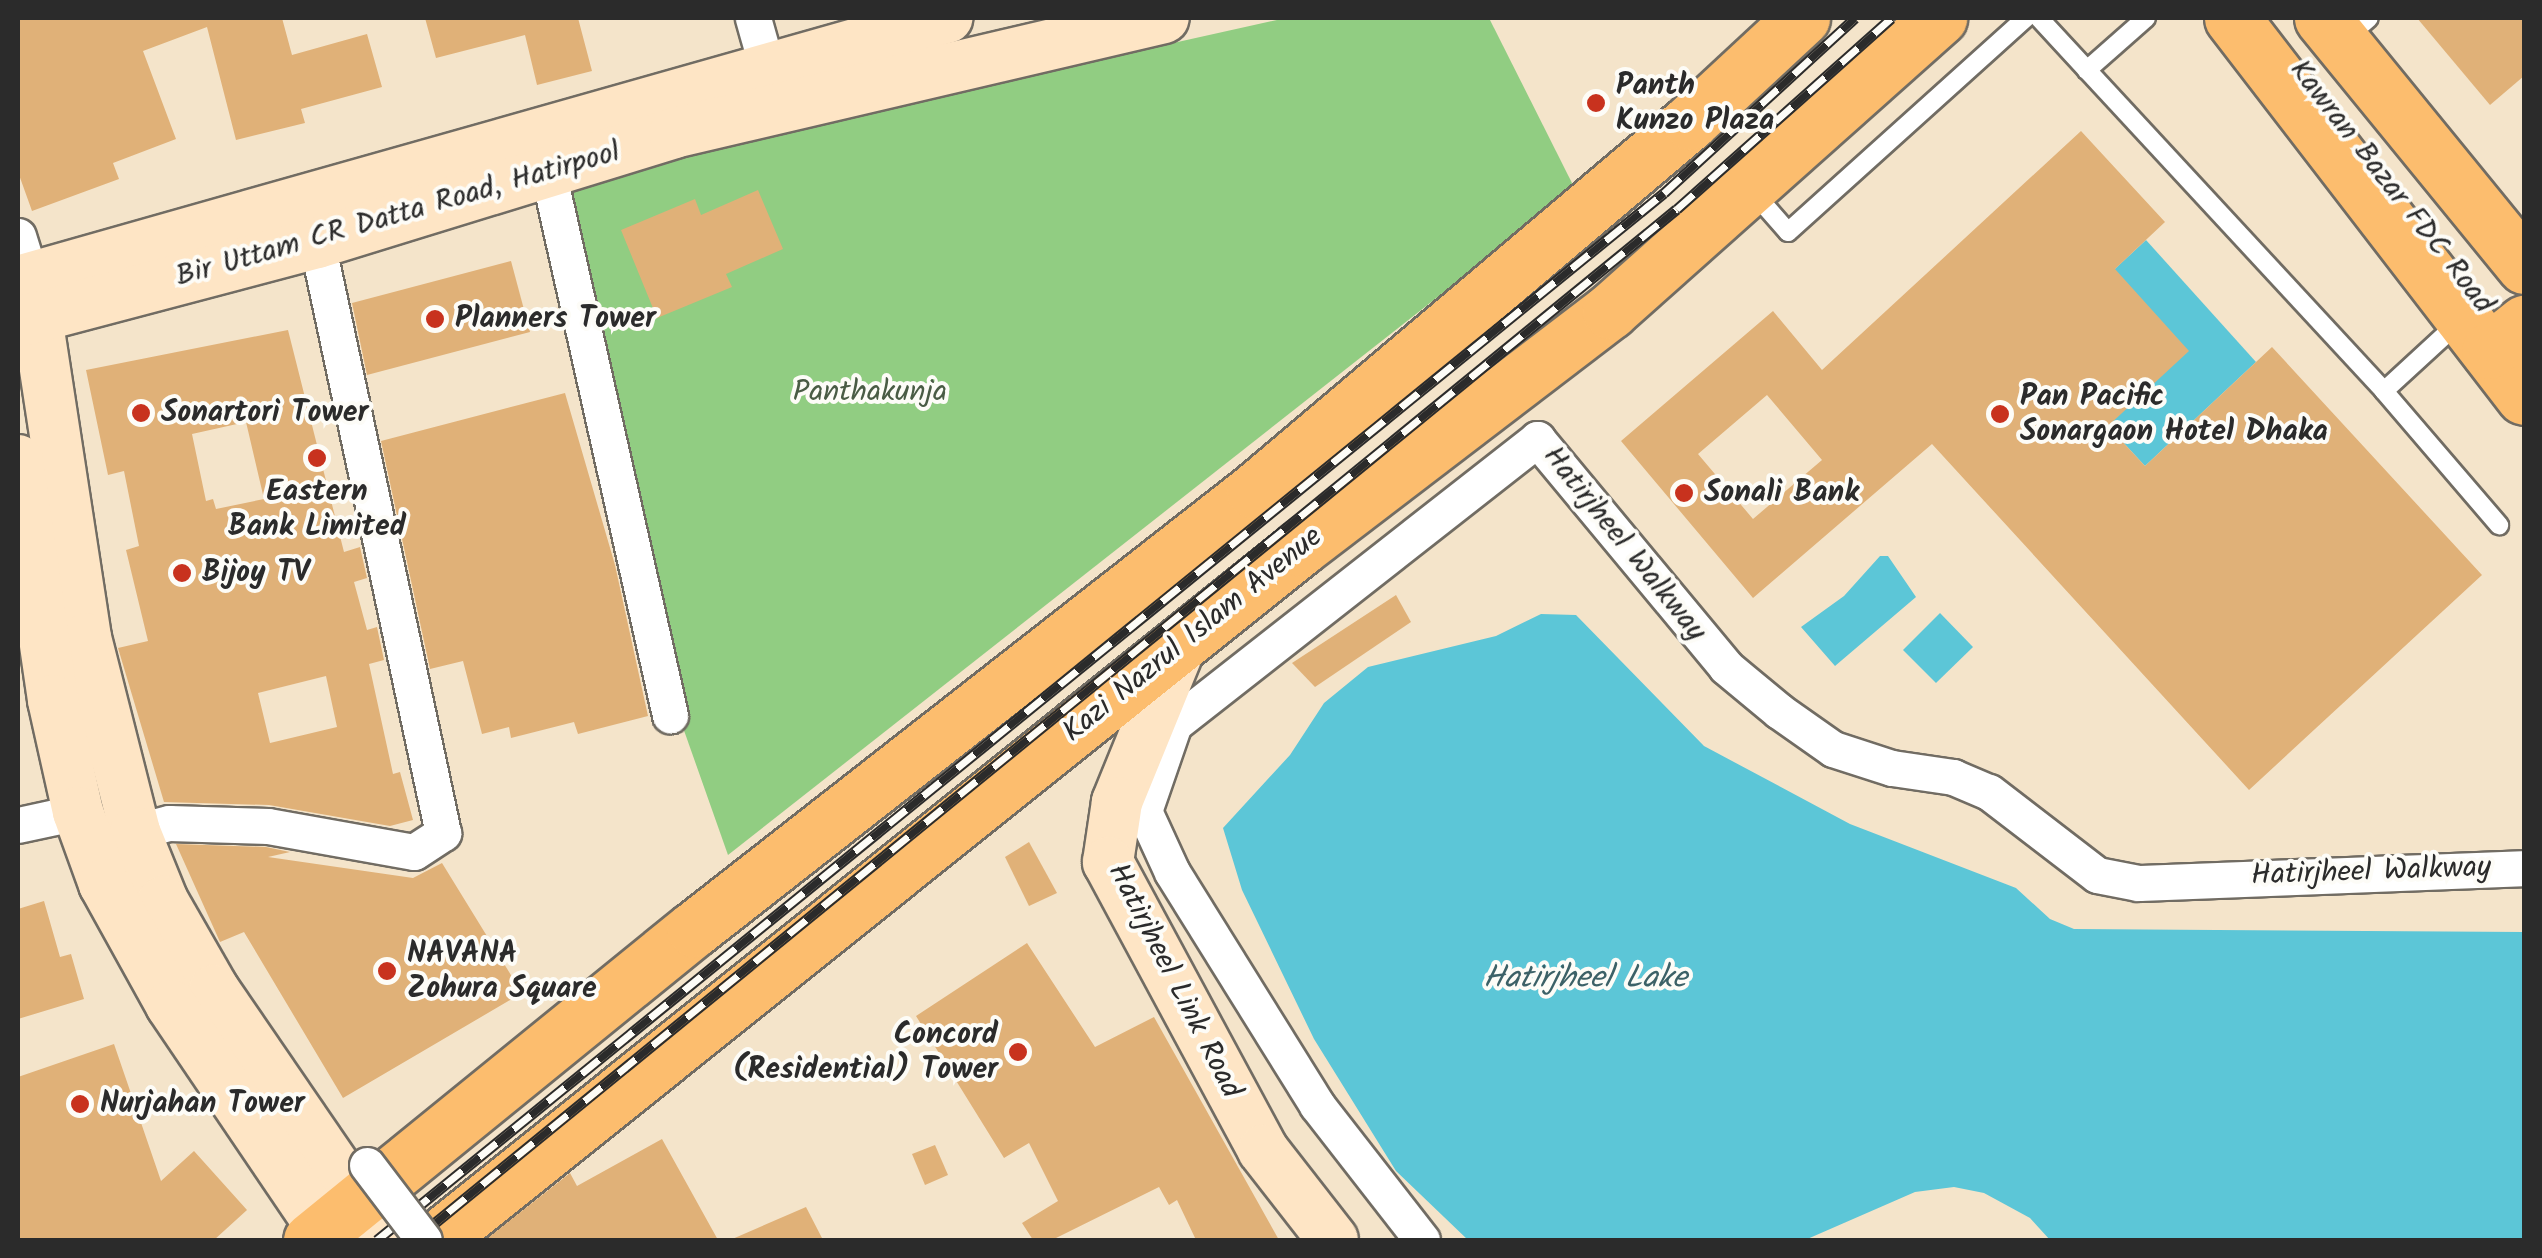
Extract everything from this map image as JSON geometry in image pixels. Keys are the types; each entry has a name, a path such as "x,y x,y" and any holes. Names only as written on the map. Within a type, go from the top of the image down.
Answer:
{"main road":[{"name":"Bir Uttam CR Datta Road, Hatirpool","path":"25,287 766,63 947,18"},
{"name":"Bir Uttam CR Datta Road, Hatirpool","path":"25,287 317,243 548,172 766,63 1162,18"},
{"path":"345,1220 1254,490 1690,122 1802,18"},
{"name":"Kazi Nazrul Islam Avenue","path":"436,1240 1181,646 1610,311 1939,18"},
{"path":"2232,18 2498,331 2524,396"},
{"name":"Kawran Bazar FDC Road","path":"2257,18 2350,127 2498,331"},
{"name":"Kawran Bazar FDC Road","path":"2344,26 2519,246"},
{"path":"25,287 86,638 135,832 163,902 345,1220"},
{"path":"18,460 54,700 78,812 131,940 345,1220"},
{"name":"Hatirjheel Link Road","path":"1181,646 1117,802 1108,862 1263,1150 1334,1240"}],"street":[{"path":"548,172 670,715"},
{"path":"135,832 169,822 268,826 414,852 444,833 317,243"},
{"name":"Hatirjheel Walkway","path":"1422,1240 1317,1105 1172,872 1144,811 1174,724 1537,438 1726,668 1779,710 1833,749 1892,768 1953,777 1989,792 2096,875 2138,882 2524,868"},
{"path":"18,825 78,812"},
{"path":"345,1220 424,1240"}],"lane":[{"path":"1748,187 1788,232 2026,18"},
{"path":"2040,18 2384,391 2498,525"},
{"path":"2086,70 2146,18"},
{"path":"2384,391 2498,331"}],"green space":[{"name":"Panthakunja","path":"1286,18 1489,18 1575,189 728,855 651,637 548,255 544,217 584,174"}],"water":[{"path":"2146,240 2256,362 2145,466 2033,345"},
{"path":"1880,556 1888,556 1916,597 1835,666 1801,627 1844,596"},
{"path":"1940,613 1973,647 1936,683 1903,650"},
{"name":"Hatirjheel Lake","path":"1541,614 1576,615 1704,746 1850,824 2016,888 2050,919 2074,929 2524,932 2524,1240 2050,1240 2030,1218 1984,1193 1954,1187 1915,1192 1805,1240 1468,1240 1396,1171 1314,1039 1242,890 1223,828 1290,755 1324,703 1368,667 1496,636"}],"building":[{"path":"18,18 282,18 292,55 367,34 382,87 301,109 305,123 236,140 207,27 143,51 176,139 113,163 119,179 32,211 18,172"},
{"path":"425,18 578,18 592,71 537,85 525,35 436,58"},
{"path":"2417,18 2524,18 2524,76 2490,105"},
{"name":"Pan Pacific Sonargaon Hotel Dhaka","path":"2081,131 2165,222 2115,269 2189,351 2108,426 2145,466 2272,347 2482,575 2249,790 1932,444 1753,598 1621,441 1773,311 1822,370","holes":["1767,395 1822,460 1753,519 1698,454"]},
{"path":"758,190 783,249 726,274 732,287 657,318 621,230 695,199 701,215"},
{"name":"Planners Tower","path":"511,261 530,332 367,375 352,303"},
{"path":"288,330 344,552 360,547 367,578 354,582 367,630 377,627 384,660 369,664 393,774 400,772 413,820 390,826 269,805 164,802 118,648 148,641 126,550 139,546 124,471 108,475 86,370","holes":["246,422 264,499 216,509 213,499 206,501 192,434","326,676 337,727 270,743 258,693"]},
{"path":"565,393 615,565 648,716 578,734 574,722 511,738 509,727 482,734 463,661 430,669 381,441"},
{"path":"1396,595 1411,622 1315,687 1292,663"},
{"path":"1029,842 1057,893 1029,906 1005,857"},
{"name":"NAVANA Zohura Square","path":"176,844 266,847 290,852 268,857 413,878 442,863 522,993 343,1098 244,932 220,942"},
{"path":"44,901 60,957 71,954 84,999 18,1019 18,909"},
{"path":"1027,943 1095,1047 1154,1017 1279,1240 1196,1240 1177,1200 1169,1205 1159,1187 1052,1240 1033,1240 1022,1223 1058,1201 1029,1143 1004,1158 916,1016"},
{"path":"114,1044 161,1181 194,1151 247,1210 214,1240 18,1240 18,1077"},
{"path":"662,1139 718,1240 485,1240 570,1173 577,1186"},
{"path":"935,1145 948,1175 925,1185 912,1154"},
{"path":"806,1207 823,1240 730,1240"}],"railway":[{"path":"377,1240 1664,193 1855,18"},
{"path":"414,1240 1677,209 1891,18"}],"place":[{"name":"Panth Kunzo Plaza","path":"1596,103"},
{"name":"Planners Tower","path":"435,319"},
{"name":"Sonartori Tower","path":"141,413"},
{"name":"Pan Pacific Sonargaon Hotel Dhaka","path":"2000,414"},
{"name":"Eastern Bank Limited","path":"317,458"},
{"name":"Sonali Bank","path":"1684,493"},
{"name":"Bijoy TV","path":"182,573"},
{"name":"NAVANA Zohura Square","path":"387,971"},
{"name":"Concord (Residential) Tower","path":"1018,1052"},
{"name":"Nurjahan Tower","path":"80,1104"}]}
